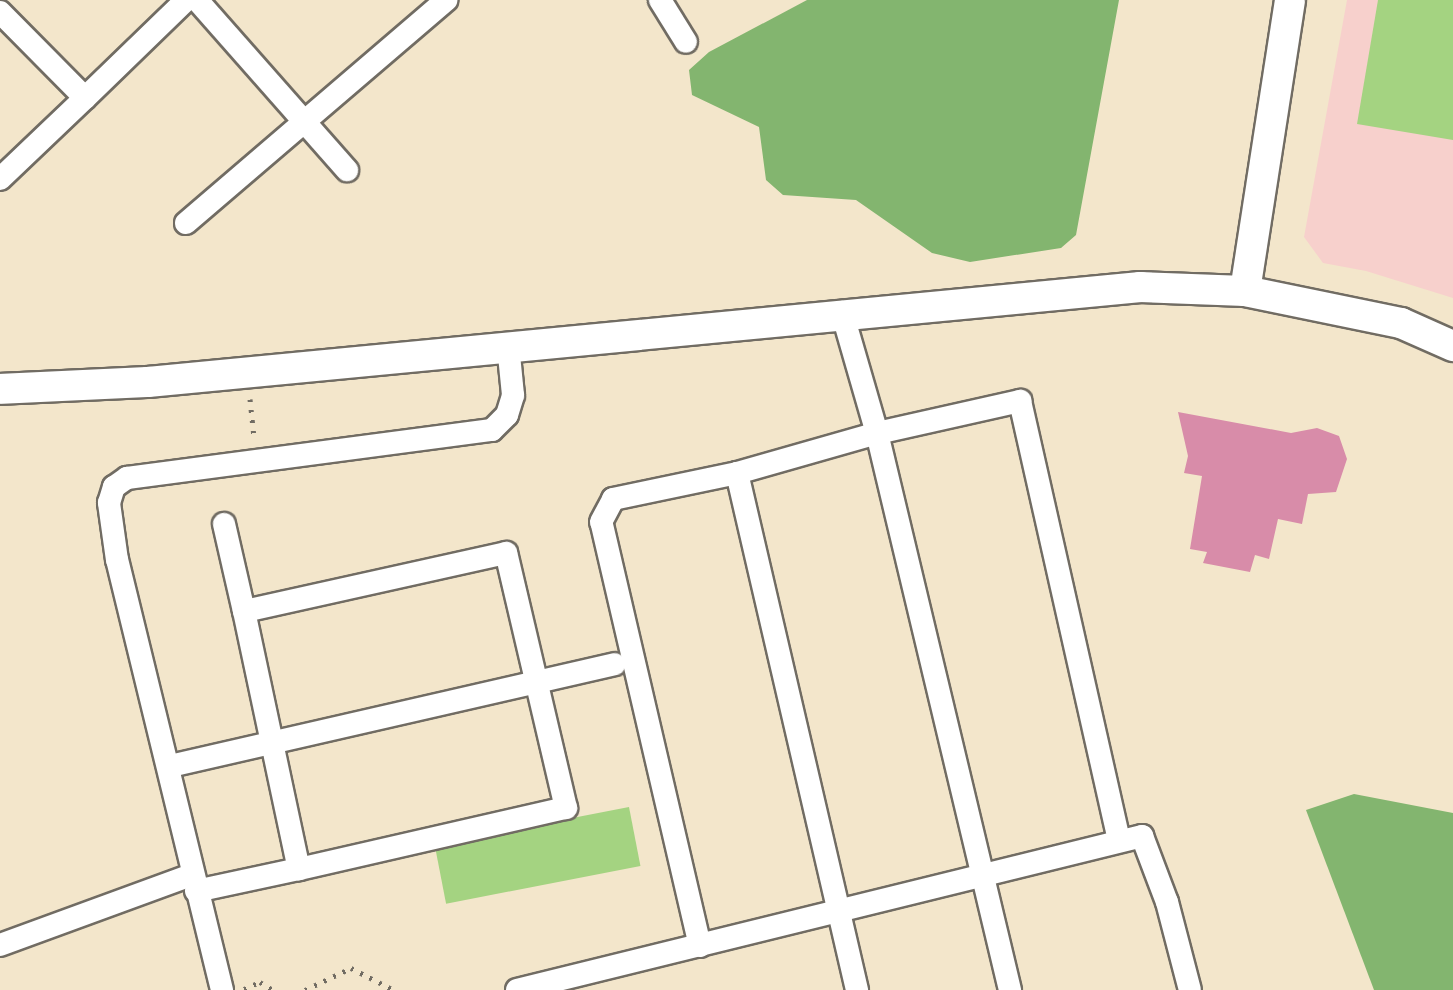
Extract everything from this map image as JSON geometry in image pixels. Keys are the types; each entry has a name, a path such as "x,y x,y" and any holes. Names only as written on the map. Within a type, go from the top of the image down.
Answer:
{"street":[{"path":"0,179 186,0"},
{"path":"197,0 347,170"},
{"path":"186,223 446,0"},
{"path":"660,0 686,42"},
{"path":"1245,291 1290,0"},
{"path":"0,12 85,98"},
{"path":"1,393 1140,287 1245,291 1401,323 1453,346"},
{"path":"842,312 877,433 1010,990"},
{"path":"222,990 117,560 109,503 114,487 126,478 492,430 507,415 514,395 508,345"},
{"path":"700,946 601,522 613,499 737,473 877,433 1020,401 1120,840"},
{"path":"737,473 857,990"},
{"path":"224,524 299,869"},
{"path":"0,945 193,883 299,869 566,808 506,553 244,611"},
{"path":"170,766 614,664"},
{"path":"517,990 1142,836 1168,902 1190,990"}],"path":[{"path":"248,372 256,461"},
{"path":"306,990 352,968 394,990"},
{"path":"243,990 260,982 273,990"}],"shaded area":[{"path":"1347,0 1453,0 1453,298 1366,271 1323,263 1304,237"}],"green space":[{"path":"807,0 1119,0 1076,235 1061,248 970,262 932,253 856,200 783,195 766,180 759,127 692,95 689,70 709,52"},
{"path":"1378,0 1453,0 1453,140 1357,124"},
{"path":"1354,794 1453,813 1453,990 1374,990 1306,810"},
{"path":"629,807 640,866 446,904 435,845"}],"building":[{"path":"1178,412 1291,433 1317,428 1339,436 1347,459 1336,492 1308,494 1302,524 1278,519 1269,559 1255,555 1250,572 1203,563 1207,552 1190,549 1202,476 1184,473 1188,456"}]}
